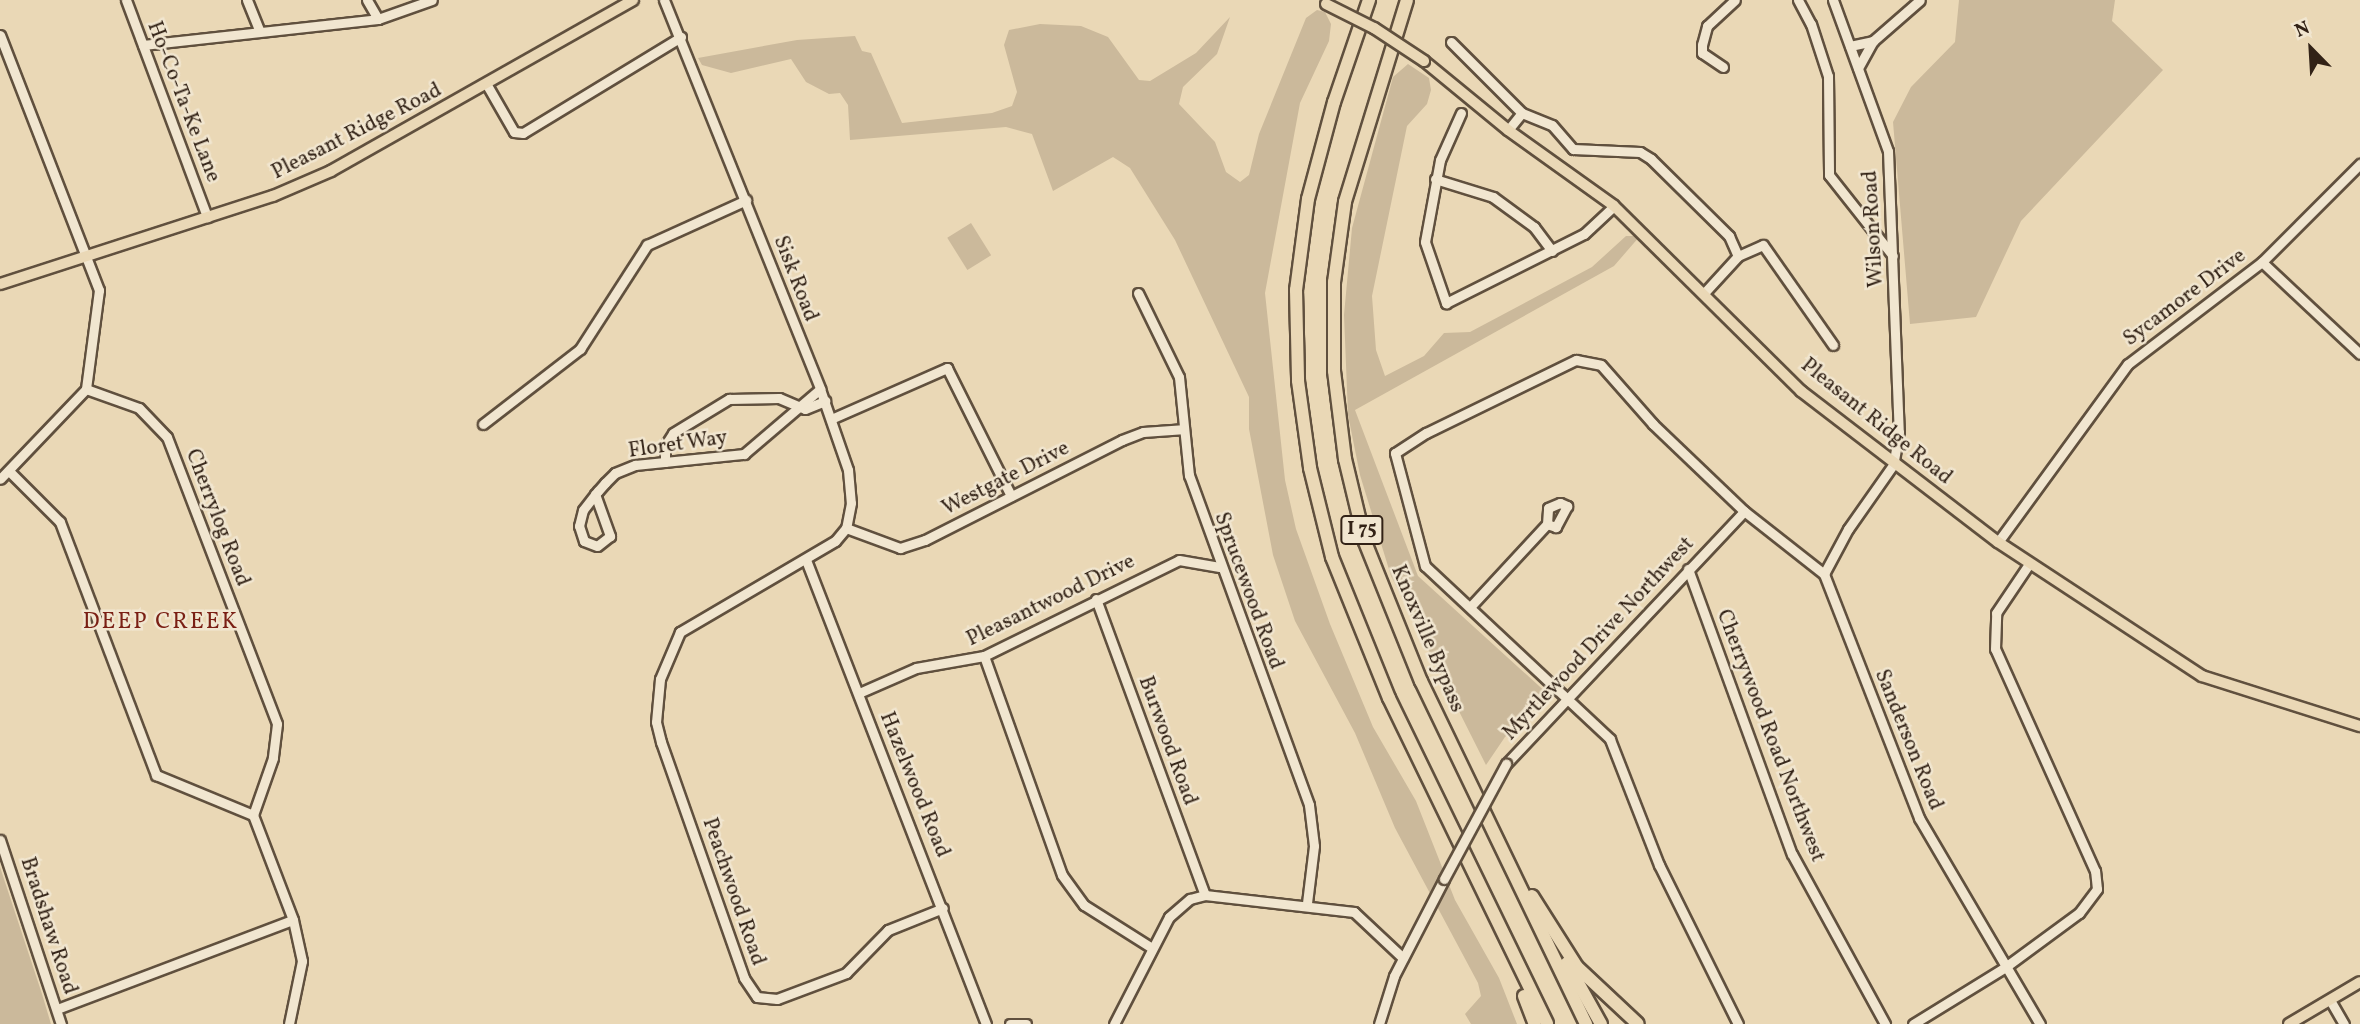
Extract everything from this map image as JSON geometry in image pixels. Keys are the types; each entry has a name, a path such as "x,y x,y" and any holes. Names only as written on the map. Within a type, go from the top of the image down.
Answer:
{"highway":[{"name":"I 75","path":"1369,0 1334,103 1308,199 1296,290 1298,381 1310,468 1332,557 1368,647 1503,940 1547,1024"},
{"name":"Knoxville Bypass","path":"1407,0 1345,202 1334,282 1334,371 1345,459 1365,542 1421,681 1586,1024"},
{"path":"1504,853 1577,967 1638,1024"},
{"path":"1553,932 1601,1024"},
{"path":"1503,940 1535,1024"}],"main road":[{"name":"Pleasant Ridge Road","path":"0,284 207,217 331,171 487,85 626,2"},
{"name":"Pleasant Ridge Road","path":"1320,2 1374,27 1424,61 1508,130 1614,206 1705,292 1801,391 1893,464 2029,564 2202,676 2360,726"},
{"path":"2289,1024 2360,982"}],"street":[{"name":"Ho-Co-Ta-Ke Lane","path":"126,0 207,217"},
{"path":"247,0 259,30"},
{"path":"367,0 378,19"},
{"path":"143,45 259,30 378,19 432,0"},
{"name":"Sisk Road","path":"664,0 825,401 851,487 846,528"},
{"path":"1723,67 1702,53 1702,45 1707,26 1735,0"},
{"path":"1798,0 1828,76 1829,175 1893,256"},
{"name":"Wilson Road","path":"1833,0 1888,151 1899,432 1893,464"},
{"path":"1858,68 1873,41 1920,0"},
{"path":"0,35 3,54 99,290 86,388 0,479"},
{"path":"487,85 514,132 523,133 681,37"},
{"path":"1850,46 1873,41"},
{"path":"1451,42 1522,113 1552,125 1573,149 1640,152 1710,215 1729,236 1738,256"},
{"path":"1461,113 1445,140 1435,179 1425,242 1446,303 1584,234 1614,206"},
{"path":"1508,130 1522,113"},
{"name":"Sycamore Drive","path":"1998,542 2128,364 2262,262 2360,164"},
{"path":"1435,179 1493,197 1534,227 1552,251"},
{"path":"483,424 580,349 647,245 746,200"},
{"path":"1705,292 1738,256 1763,245 1833,345"},
{"path":"2262,262 2360,354"},
{"name":"Sprucewood Road","path":"1138,293 1179,377 1182,429 1189,475 1219,566 1309,805 1314,846 1307,903"},
{"path":"1738,1024 1659,865 1618,754 1601,727 1425,566 1395,453 1426,433 1576,360 1601,365 1653,424 1744,510 1824,575 1848,528 1893,464"},
{"path":"831,419 947,368 1011,496"},
{"name":"Cherrylog Road","path":"86,388 139,408 167,436 277,724 273,758 253,814"},
{"name":"Floret Way","path":"595,494 610,536 597,546 584,541 579,526 583,510 595,494 615,473 635,465 744,454 820,389"},
{"path":"664,461 665,446 673,433 729,399 779,398 799,407"},
{"name":"Floret Way","path":"799,407 825,401"},
{"name":"Westgate Drive","path":"846,528 900,548 925,540 1122,440 1143,432 1182,429"},
{"path":"9,471 60,522 156,775 253,814 293,920 302,961 289,1024"},
{"name":"Myrtlewood Drive Northwest","path":"1378,1024 1403,958 1506,764 1565,696 1744,510"},
{"path":"1471,606 1547,524"},
{"path":"806,560 846,528"},
{"name":"Peachwood Road","path":"806,560 680,632 664,662 656,722 744,978 757,998 777,999 839,976 888,930 943,908"},
{"name":"Hazelwood Road","path":"806,560 986,1024"},
{"name":"Pleasantwood Drive","path":"859,693 916,668 985,656 1178,560 1219,566"},
{"path":"1913,1024 2004,968 2088,905 2097,880 1996,649 1996,613 2029,564"},
{"name":"Cherrywood Road Northwest","path":"1688,569 1792,853 1885,1024"},
{"name":"Sanderson Road","path":"1824,575 1919,818 2004,968 2040,1024"},
{"name":"Burwood Road","path":"1096,599 1205,895"},
{"path":"985,656 1062,875 1084,905 1152,948"},
{"name":"Bradshaw Road","path":"0,839 61,1024"},
{"path":"1114,1024 1169,917 1191,899 1205,895 1307,903 1354,912 1403,958"},
{"path":"57,1009 293,920"},
{"path":"2330,1000 2344,1024"},
{"path":"1010,1024 1026,1024"}],"shaded area":[{"path":"1959,0 2115,0 2112,21 2163,70 2021,221 1976,317 1910,324 1893,122 1911,87 1955,42"},
{"path":"1317,10 1325,12 1331,24 1329,41 1300,103 1265,293 1285,480 1296,529 1330,624 1373,727 1416,801 1455,900 1499,978 1517,1024 1471,1024 1465,1014 1481,996 1478,983 1395,828 1355,733 1295,621 1273,555 1249,429 1249,397 1175,240 1130,168 1113,157 1053,191 1032,134 1006,127 850,140 848,105 840,93 829,94 806,82 791,59 731,73 702,65 698,58 797,40 855,36 862,51 871,53 902,123 992,113 1012,106 1017,92 1004,45 1009,30 1040,24 1081,26 1108,37 1139,80 1150,81 1196,53 1230,17 1217,54 1183,87 1179,104 1215,142 1226,172 1240,182 1249,175 1259,134 1306,18"},
{"path":"1408,64 1429,78 1431,90 1427,104 1407,126 1372,296 1376,350 1385,376 1424,356 1444,333 1470,332 1592,267 1626,236 1640,236 1614,266 1355,410 1418,576 1550,696 1505,737 1486,765 1391,576 1360,475 1348,415 1344,315 1352,228 1393,77"},
{"path":"971,223 991,255 967,270 947,238"},
{"path":"0,867 42,994 51,1024 0,1024"}],"district":[{"name":"DEEP CREEK","path":"161,622"}]}
